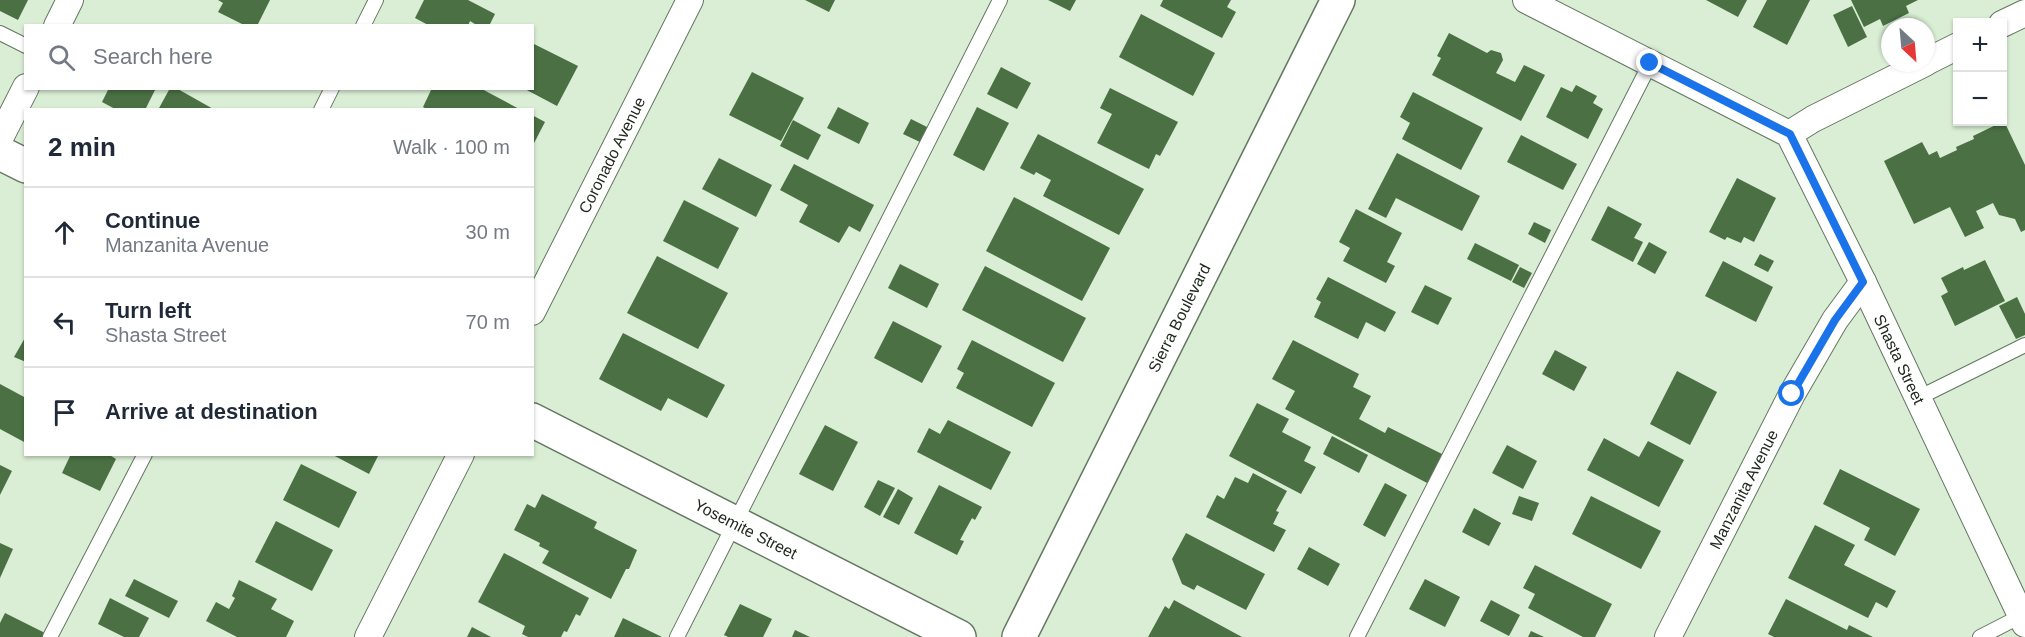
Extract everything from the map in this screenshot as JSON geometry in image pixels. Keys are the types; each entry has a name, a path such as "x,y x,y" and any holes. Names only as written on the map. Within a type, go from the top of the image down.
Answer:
{"street":[{"path":"58,24 70,0"},
{"name":"Coronado Avenue","path":"534,308 690,0"},
{"name":"Sierra Boulevard","path":"1019,637 1338,0"},
{"path":"1526,0 1790,134 1813,119 1907,72"},
{"path":"2007,22 2025,13"},
{"path":"1935,58 1953,49"},
{"path":"0,138 24,90"},
{"name":"Shasta Street","path":"1790,134 1863,282 2023,620"},
{"path":"0,153 24,165"},
{"name":"Manzanita Avenue","path":"1668,637 1792,394 1835,320 1863,282"},
{"name":"Yosemite Street","path":"534,421 959,637"},
{"path":"368,637 460,456"}],"lane":[{"path":"364,24 376,0"},
{"path":"677,637 1000,0"},
{"path":"0,33 24,44"},
{"path":"1357,637 1650,63"},
{"path":"322,108 331,90"},
{"path":"1918,398 2025,345"},
{"path":"50,637 144,456"},
{"path":"1980,637 2023,620"}],"building":[{"path":"0,0 28,0 18,20 0,11"},
{"path":"218,0 270,0 258,24 242,24 218,12 223,3"},
{"path":"424,0 468,0 495,14 490,24 475,24 470,21 469,24 426,24 415,18"},
{"path":"805,0 835,0 829,12"},
{"path":"1048,0 1076,0 1070,11"},
{"path":"1163,0 1231,0 1227,7 1236,12 1222,38 1160,6"},
{"path":"1706,0 1747,0 1738,17"},
{"path":"1767,0 1810,0 1787,45 1753,27"},
{"path":"1851,0 1918,0 1906,6 1909,13 1899,18 1881,18 1881,21 1880,19 1864,27"},
{"path":"1852,6 1867,37 1848,47 1833,15"},
{"path":"1141,14 1215,53 1193,96 1119,57"},
{"path":"1449,33 1487,53 1491,50 1501,53 1503,60 1496,73 1515,82 1524,65 1545,75 1521,121 1432,75 1441,58 1437,56"},
{"path":"534,44 578,66 557,106 527,90 534,90"},
{"path":"1001,67 1031,83 1017,109 987,94"},
{"path":"752,72 804,98 781,141 729,115"},
{"path":"1576,85 1597,96 1593,103 1603,109 1588,139 1546,117 1561,87 1572,92"},
{"path":"1110,88 1178,122 1160,156 1156,154 1149,169 1097,143 1112,114 1100,108"},
{"path":"108,90 155,90 146,108 113,108 102,102"},
{"path":"169,90 180,90 211,108 159,108"},
{"path":"431,90 484,90 517,108 425,108 423,107"},
{"path":"1413,92 1483,128 1461,170 1402,139 1410,123 1400,117"},
{"path":"838,107 869,123 859,144 827,128"},
{"path":"977,107 1009,123 984,171 953,155"},
{"path":"534,116 545,122 534,143"},
{"path":"911,119 929,128 922,143 903,134"},
{"path":"793,120 821,135 808,160 780,146"},
{"path":"1994,126 2006,126 2025,165 2025,230 2021,232 2015,219 1999,215 1993,203 1976,211 1984,228 1965,237 1950,207 1914,224 1884,161 1922,142 1929,155 1937,151 1940,158 1974,139 1973,136"},
{"path":"1038,134 1144,189 1119,235 1043,196 1051,180 1036,172 1034,175 1020,168"},
{"path":"1521,135 1577,164 1563,190 1507,162"},
{"path":"1397,153 1480,196 1462,231 1396,198 1386,218 1368,209"},
{"path":"719,158 772,185 756,217 702,189"},
{"path":"794,164 874,205 860,232 849,226 839,243 799,222 808,205 780,190"},
{"path":"1737,178 1776,198 1754,242 1744,237 1741,243 1727,237 1725,240 1709,232"},
{"path":"1014,197 1110,248 1082,301 986,251"},
{"path":"684,200 739,228 718,269 663,241"},
{"path":"1608,206 1642,224 1634,238 1643,242 1633,262 1591,240"},
{"path":"1356,209 1402,233 1387,262 1395,266 1386,283 1343,261 1350,248 1339,242"},
{"path":"1534,222 1551,230 1545,243 1528,234"},
{"path":"1649,242 1667,252 1655,274 1637,264"},
{"path":"1475,243 1519,265 1511,281 1467,259"},
{"path":"1760,254 1774,261 1768,272 1754,265"},
{"path":"657,256 728,293 698,349 627,313"},
{"path":"1985,260 2005,301 1955,326 1941,296 1948,292 1941,278 1963,267 1964,270"},
{"path":"1723,261 1773,287 1756,322 1705,296"},
{"path":"900,264 939,284 927,308 888,288"},
{"path":"985,266 1086,318 1063,362 962,310"},
{"path":"1520,267 1532,273 1524,288 1512,282"},
{"path":"1328,277 1396,312 1385,332 1366,322 1358,339 1314,317 1321,302 1316,299"},
{"path":"1425,285 1452,298 1438,325 1411,312"},
{"path":"2017,297 2025,314 2025,335 2016,339 1999,306"},
{"path":"893,321 942,346 922,383 874,358"},
{"path":"623,333 725,385 707,418 668,398 661,411 599,379"},
{"path":"24,340 24,361 14,357"},
{"path":"972,340 1055,383 1032,427 956,388 964,373 957,369"},
{"path":"1293,340 1359,374 1353,387 1371,396 1359,419 1385,433 1388,427 1444,455 1429,484 1285,409 1295,391 1272,379"},
{"path":"1555,350 1587,367 1574,391 1542,374"},
{"path":"1677,371 1717,392 1690,445 1650,424"},
{"path":"0,384 24,397 24,442 0,429"},
{"path":"1257,403 1289,419 1282,432 1311,447 1304,461 1316,467 1301,494 1229,456"},
{"path":"948,420 1011,452 991,490 917,452 929,428 940,434"},
{"path":"825,425 858,442 833,491 799,474"},
{"path":"1332,436 1368,455 1359,473 1323,454"},
{"path":"1604,438 1639,457 1648,441 1684,460 1659,507 1587,470"},
{"path":"1507,445 1537,461 1523,489 1492,473"},
{"path":"70,456 111,456 116,459 100,491 62,473"},
{"path":"335,456 378,456 369,474"},
{"path":"301,464 357,492 339,528 283,500"},
{"path":"0,465 12,471 0,495"},
{"path":"1840,469 1920,509 1895,556 1864,540 1870,528 1823,504"},
{"path":"1253,473 1287,491 1276,511 1279,512 1273,524 1286,530 1274,552 1206,517 1217,495 1224,499 1235,477 1248,483"},
{"path":"878,480 895,488 880,516 864,507"},
{"path":"1385,483 1407,495 1385,537 1363,525"},
{"path":"939,485 982,507 975,520 972,518 960,540 964,541 957,555 914,533"},
{"path":"898,489 913,498 899,525 883,517"},
{"path":"542,494 597,522 594,528 637,550 629,569 626,569 611,599 542,563 549,551 539,546 540,543 514,530 527,504 535,508"},
{"path":"1519,496 1539,503 1532,521 1512,514"},
{"path":"1591,496 1661,531 1641,569 1572,534"},
{"path":"1474,508 1501,523 1489,546 1462,532"},
{"path":"276,521 333,550 312,591 255,562"},
{"path":"1815,525 1855,545 1844,565 1896,591 1887,608 1876,602 1868,618 1788,578"},
{"path":"1186,533 1265,574 1246,610 1197,585 1194,590 1182,584 1172,559"},
{"path":"0,543 13,549 0,578"},
{"path":"1309,547 1340,564 1328,586 1297,569"},
{"path":"504,553 589,598 580,616 576,614 567,632 564,631 561,637 528,637 522,634 525,626 478,602"},
{"path":"1535,565 1612,604 1595,637 1583,637 1528,608 1535,594 1523,588"},
{"path":"134,579 178,601 169,618 125,596"},
{"path":"1425,579 1460,597 1445,627 1409,609"},
{"path":"239,580 277,599 271,609 294,621 286,637 237,637 206,621 216,602 229,609 235,598 232,596"},
{"path":"110,598 149,618 139,637 124,637 98,624"},
{"path":"1786,599 1847,630 1849,625 1873,637 1774,637 1768,634"},
{"path":"1174,600 1242,637 1148,637 1165,606 1169,609"},
{"path":"1491,600 1520,615 1509,636 1480,621"},
{"path":"740,604 772,619 763,637 724,635"},
{"path":"5,613 45,633 43,637 0,637 0,623"},
{"path":"623,618 662,637 614,637"},
{"path":"472,627 491,637 467,637"},
{"path":"795,630 810,637 792,637"},
{"path":"1531,631 1544,637 1528,637"}],"route":[{"path":"1650,63 1790,134 1863,282 1835,320 1792,394"}]}
